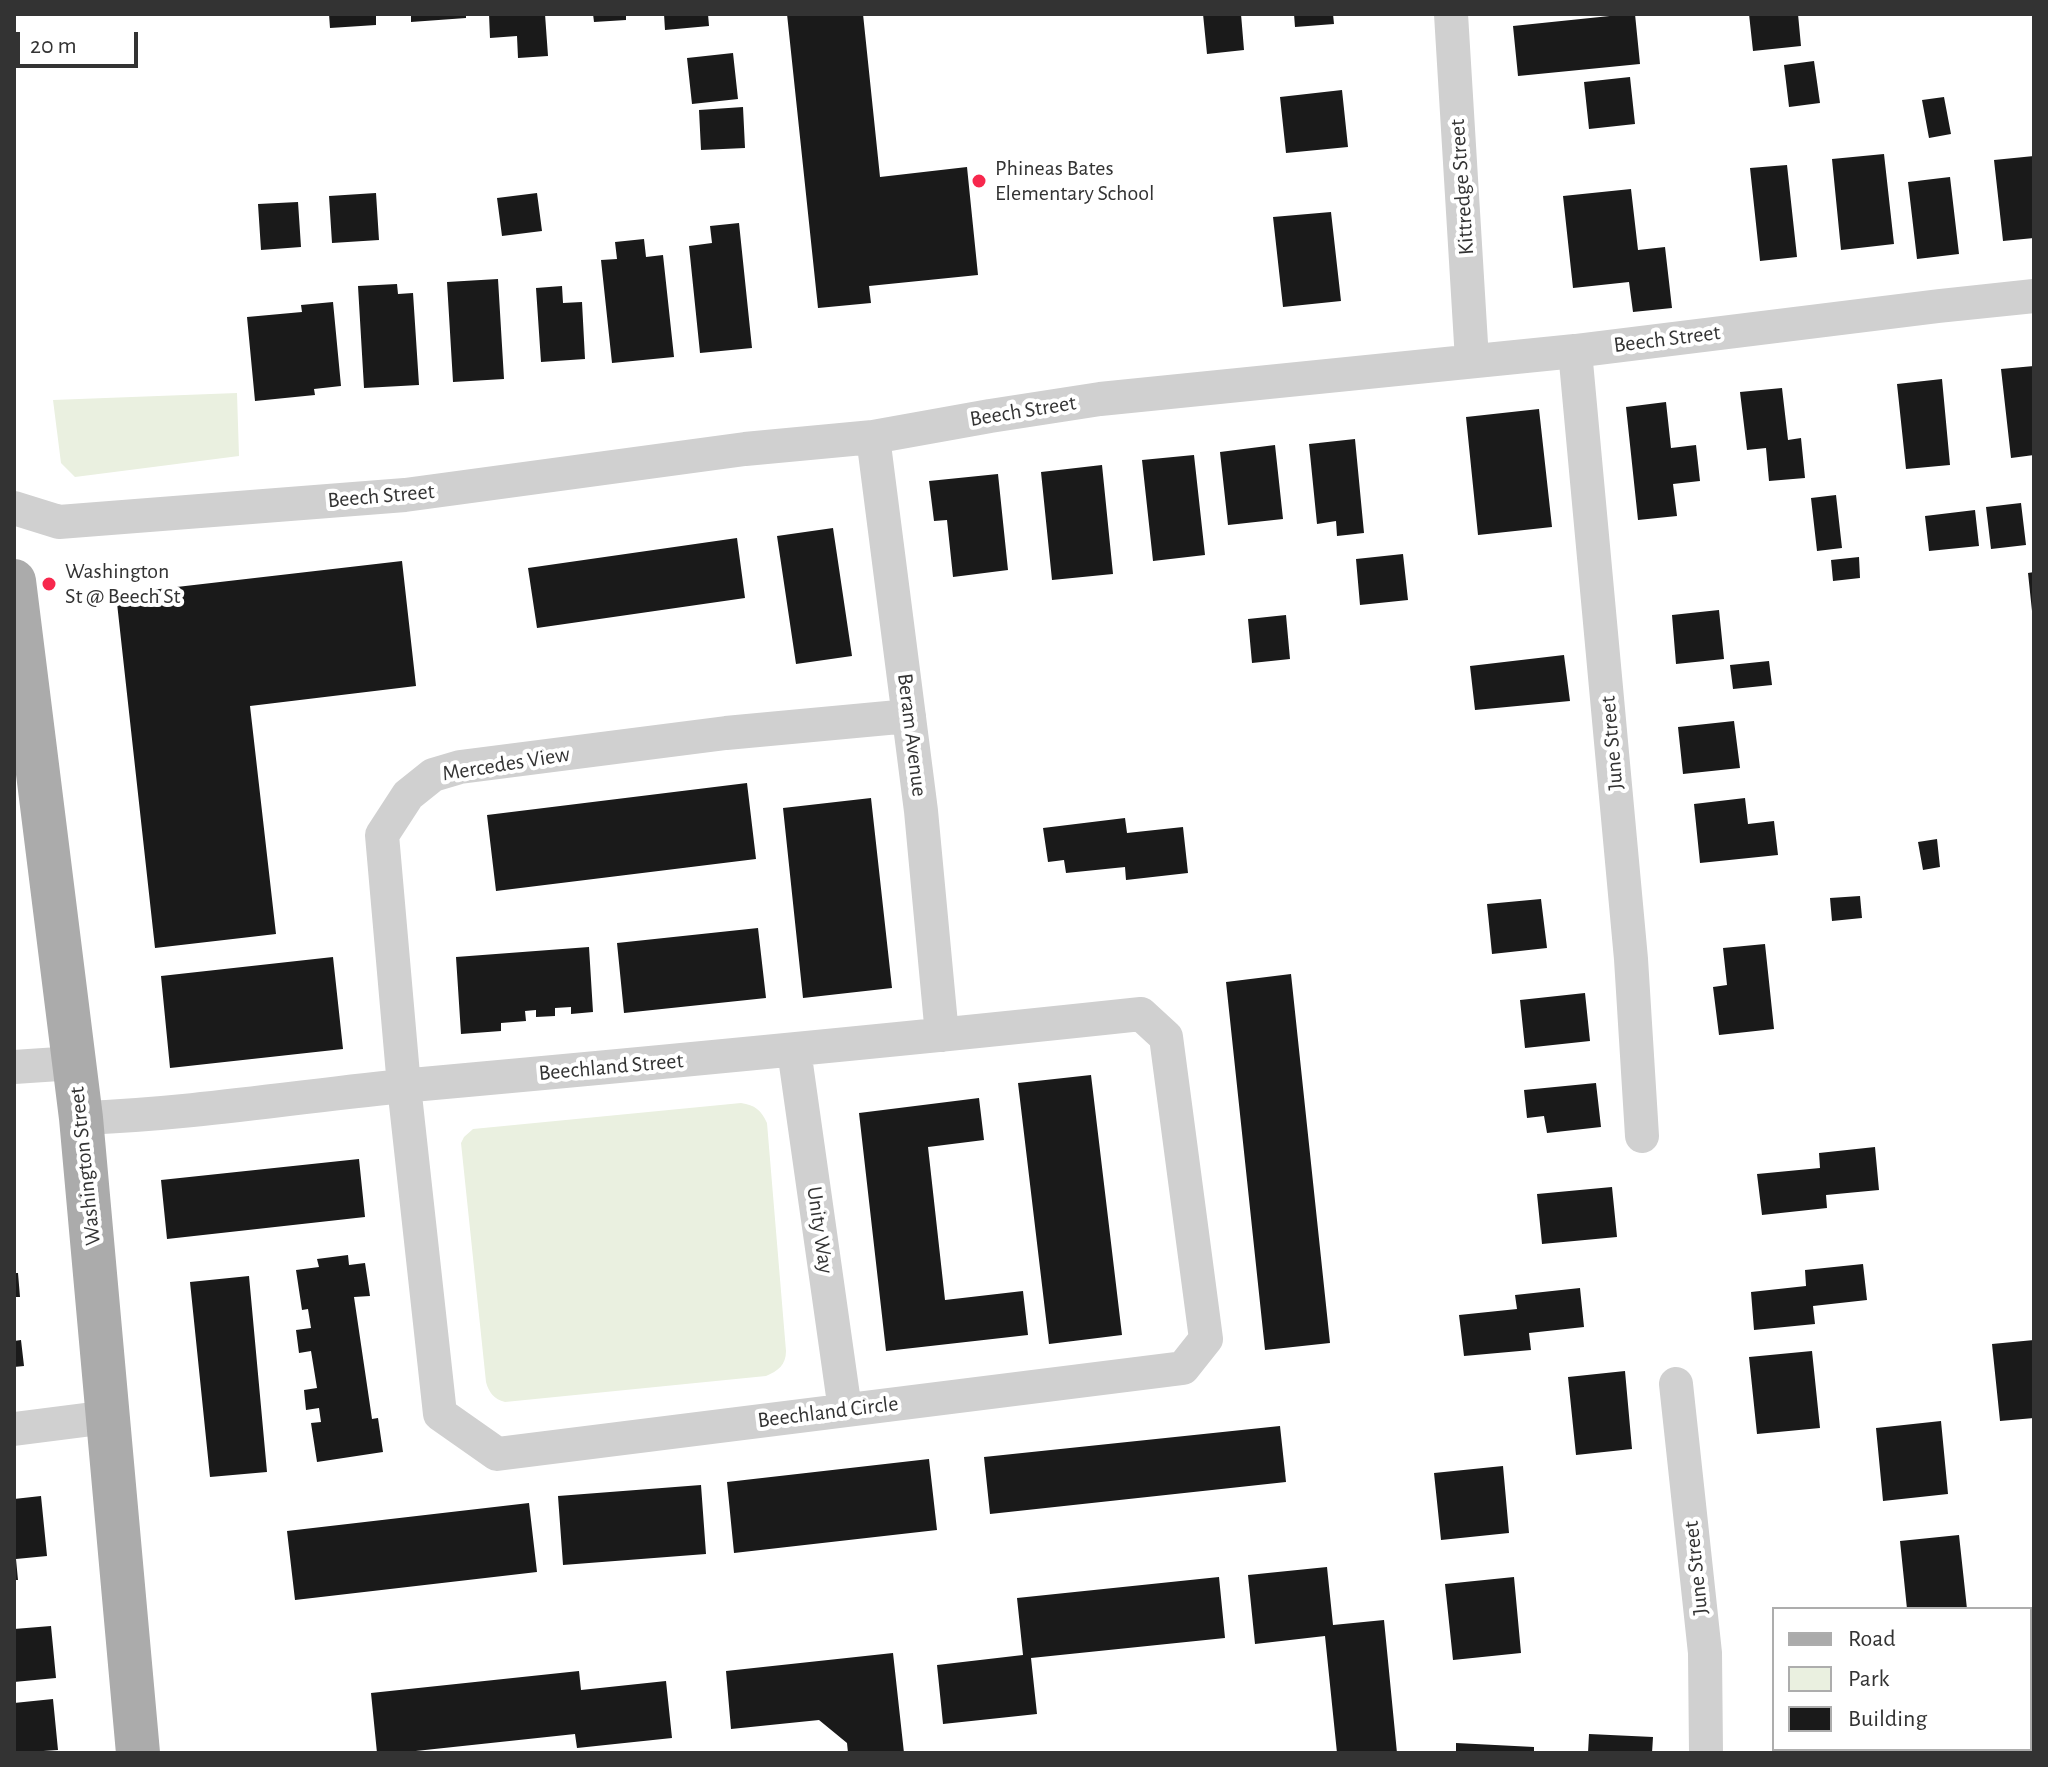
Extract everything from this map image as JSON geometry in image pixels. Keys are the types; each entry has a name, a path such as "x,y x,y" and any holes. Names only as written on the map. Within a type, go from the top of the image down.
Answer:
{"main road":[{"name":"Washington Street","path":"14,581 81,1118 138,1753"}],"street":[{"name":"Kittredge Street","path":"1451,14 1472,360"},
{"name":"Beech Street","path":"14,508 59,522 405,495 745,449 873,437 1100,399 1575,351 2034,296"},
{"name":"June Street","path":"1575,351 1631,959 1642,1136"},
{"name":"Beram Avenue","path":"873,437 921,811 942,1035"},
{"name":"Mercedes View","path":"404,1086 382,835 408,795 433,775 460,767 726,733 909,716"},
{"name":"Beechland Street","path":"81,1118 129,1116 1141,1014"},
{"name":"Beechland Circle","path":"404,1086 440,1414 497,1454 1183,1368 1206,1339 1166,1037 1141,1014"},
{"name":"Unity Way","path":"794,1050 845,1410"},
{"path":"14,1067 74,1063"},
{"name":"June Street","path":"1676,1384 1705,1653 1706,1753"},
{"path":"14,1429 108,1417"}],"green space":[{"path":"237,393 239,456 75,477 61,463 53,400"},
{"path":"741,1103 757,1109 767,1123 786,1351 780,1367 766,1376 505,1402 495,1397 486,1382 461,1143 464,1137 473,1129"}],"building":[{"path":"329,14 376,14 376,25 330,28"},
{"path":"411,14 466,14 466,18 411,22"},
{"path":"489,14 545,14 548,56 518,58 517,36 490,38"},
{"path":"593,14 626,14 626,20 594,22"},
{"path":"664,14 708,14 709,26 665,30"},
{"path":"787,14 863,14 880,177 967,167 978,275 869,286 871,303 818,308"},
{"path":"1203,14 1241,14 1244,50 1207,54"},
{"path":"1294,14 1333,14 1334,24 1295,27"},
{"path":"1635,14 1640,64 1518,76 1513,26"},
{"path":"1749,14 1798,14 1801,46 1753,51"},
{"path":"733,53 738,99 692,104 687,58"},
{"path":"1814,61 1820,103 1789,107 1784,65"},
{"path":"1630,77 1635,124 1589,129 1584,82"},
{"path":"1342,90 1348,147 1286,153 1280,97"},
{"path":"1944,97 1951,134 1929,138 1922,100"},
{"path":"743,107 745,148 701,150 699,110"},
{"path":"1884,154 1894,244 1841,250 1832,159"},
{"path":"2034,156 2034,238 2003,241 1994,160"},
{"path":"1787,165 1797,257 1760,261 1750,168"},
{"path":"1950,177 1959,254 1917,259 1908,182"},
{"path":"1631,189 1638,250 1665,247 1672,308 1633,312 1629,282 1573,288 1563,196"},
{"path":"376,193 379,240 332,243 329,196"},
{"path":"537,193 542,231 502,236 497,198"},
{"path":"298,202 301,247 261,250 258,204"},
{"path":"1331,212 1341,301 1283,307 1273,217"},
{"path":"739,223 752,348 700,353 689,246 712,243 710,226"},
{"path":"644,239 646,257 663,255 674,357 612,363 601,260 617,259 615,242"},
{"path":"498,279 504,379 453,382 447,282"},
{"path":"397,284 398,294 413,293 419,385 364,388 358,286"},
{"path":"562,286 563,303 582,302 585,359 541,362 536,288"},
{"path":"333,302 341,386 314,389 315,395 255,401 247,317 302,312 301,305"},
{"path":"2034,366 2034,455 2011,458 2001,369"},
{"path":"1942,379 1950,465 1906,469 1897,384"},
{"path":"1782,388 1788,440 1801,438 1805,478 1769,481 1766,448 1747,450 1740,392"},
{"path":"1666,402 1671,448 1696,445 1700,481 1673,484 1677,516 1638,520 1626,407"},
{"path":"1539,409 1552,527 1478,535 1466,417"},
{"path":"1355,439 1364,533 1337,536 1336,521 1317,524 1309,444"},
{"path":"1275,445 1283,519 1228,525 1220,452"},
{"path":"1194,455 1205,555 1153,561 1142,460"},
{"path":"1102,465 1113,574 1052,580 1041,472"},
{"path":"998,474 1008,570 953,577 947,520 934,521 929,481"},
{"path":"1836,495 1842,548 1817,551 1811,498"},
{"path":"2021,503 2026,545 1991,549 1986,507"},
{"path":"1975,510 1979,546 1929,551 1925,516"},
{"path":"833,528 852,656 796,664 777,536"},
{"path":"737,538 745,598 537,628 528,568"},
{"path":"1403,554 1408,600 1360,605 1356,559"},
{"path":"1859,557 1860,578 1833,581 1831,560"},
{"path":"402,561 416,686 250,706 276,934 155,948 116,594"},
{"path":"2034,572 2034,611 2032,611 2028,573"},
{"path":"1719,610 1724,659 1676,664 1672,615"},
{"path":"1286,615 1290,659 1252,663 1248,619"},
{"path":"1564,655 1570,701 1475,710 1470,666"},
{"path":"1769,661 1772,685 1733,689 1730,665"},
{"path":"1734,721 1740,768 1683,774 1678,727"},
{"path":"747,783 756,859 496,891 487,815"},
{"path":"871,798 892,988 803,998 783,808"},
{"path":"1745,798 1748,824 1774,821 1778,855 1700,863 1694,804"},
{"path":"1125,818 1127,833 1183,827 1188,873 1126,880 1125,867 1066,873 1064,860 1048,862 1043,828"},
{"path":"1937,839 1940,867 1923,870 1918,842"},
{"path":"1860,896 1862,918 1832,921 1830,898"},
{"path":"1541,899 1547,948 1492,954 1487,904"},
{"path":"758,928 766,998 624,1013 617,943"},
{"path":"1765,944 1774,1029 1719,1035 1713,987 1727,985 1723,948"},
{"path":"589,947 593,1012 571,1014 571,1007 555,1008 555,1016 536,1017 536,1010 525,1011 526,1021 501,1023 501,1031 461,1034 456,957"},
{"path":"333,957 343,1049 170,1068 161,976"},
{"path":"1291,974 1330,1343 1265,1350 1226,982"},
{"path":"1585,993 1590,1041 1525,1048 1520,1000"},
{"path":"1091,1075 1122,1335 1049,1344 1018,1083"},
{"path":"1596,1083 1601,1127 1547,1133 1544,1116 1527,1118 1524,1090"},
{"path":"979,1098 984,1140 928,1147 945,1300 1023,1291 1028,1335 886,1351 859,1113"},
{"path":"1875,1147 1879,1190 1826,1195 1827,1208 1762,1215 1757,1174 1820,1168 1819,1153"},
{"path":"359,1159 365,1217 167,1239 161,1180"},
{"path":"1612,1187 1617,1237 1542,1244 1537,1194"},
{"path":"348,1255 349,1265 365,1263 370,1296 354,1297 372,1419 378,1418 383,1452 317,1462 311,1423 321,1422 319,1408 306,1410 304,1390 317,1388 311,1351 299,1353 296,1330 311,1328 308,1309 302,1310 296,1270 319,1267 317,1259"},
{"path":"1863,1264 1867,1300 1813,1306 1815,1324 1754,1330 1751,1292 1806,1286 1805,1270"},
{"path":"14,1273 18,1273 20,1297 14,1297"},
{"path":"249,1276 267,1472 210,1477 190,1282"},
{"path":"1580,1288 1584,1327 1529,1333 1531,1350 1464,1356 1459,1315 1517,1309 1515,1295"},
{"path":"21,1340 24,1366 14,1367 14,1341"},
{"path":"2034,1340 2034,1418 2000,1421 1992,1344"},
{"path":"1812,1351 1820,1428 1757,1434 1749,1357"},
{"path":"1625,1371 1632,1449 1576,1455 1568,1377"},
{"path":"1941,1421 1948,1494 1883,1501 1876,1428"},
{"path":"1280,1426 1286,1482 990,1514 984,1457"},
{"path":"929,1459 937,1530 734,1553 727,1482"},
{"path":"1503,1466 1509,1533 1441,1540 1434,1473"},
{"path":"701,1485 706,1554 563,1565 558,1496"},
{"path":"41,1496 47,1556 16,1559 18,1580 14,1580 14,1499"},
{"path":"529,1503 537,1572 295,1600 287,1531"},
{"path":"1959,1535 1967,1607 1907,1607 1900,1541"},
{"path":"1327,1567 1333,1625 1384,1620 1397,1753 1337,1753 1325,1636 1255,1644 1248,1575"},
{"path":"1219,1577 1225,1638 1031,1658 1037,1714 943,1724 937,1665 1023,1655 1017,1598"},
{"path":"1514,1577 1521,1653 1453,1660 1445,1584"},
{"path":"51,1626 56,1678 14,1682 14,1629"},
{"path":"893,1653 904,1753 848,1753 847,1743 819,1720 731,1729 726,1671"},
{"path":"579,1671 581,1690 666,1681 672,1738 577,1748 575,1734 377,1753 371,1693"},
{"path":"53,1699 58,1750 14,1753 14,1703"},
{"path":"1589,1734 1653,1737 1652,1753 1588,1753"},
{"path":"1456,1743 1534,1747 1534,1753 1456,1753"}],"place":[{"name":"Phineas Bates Elementary School","path":"979,181"},
{"name":"Washington St @ Beech St","path":"49,584"}]}
